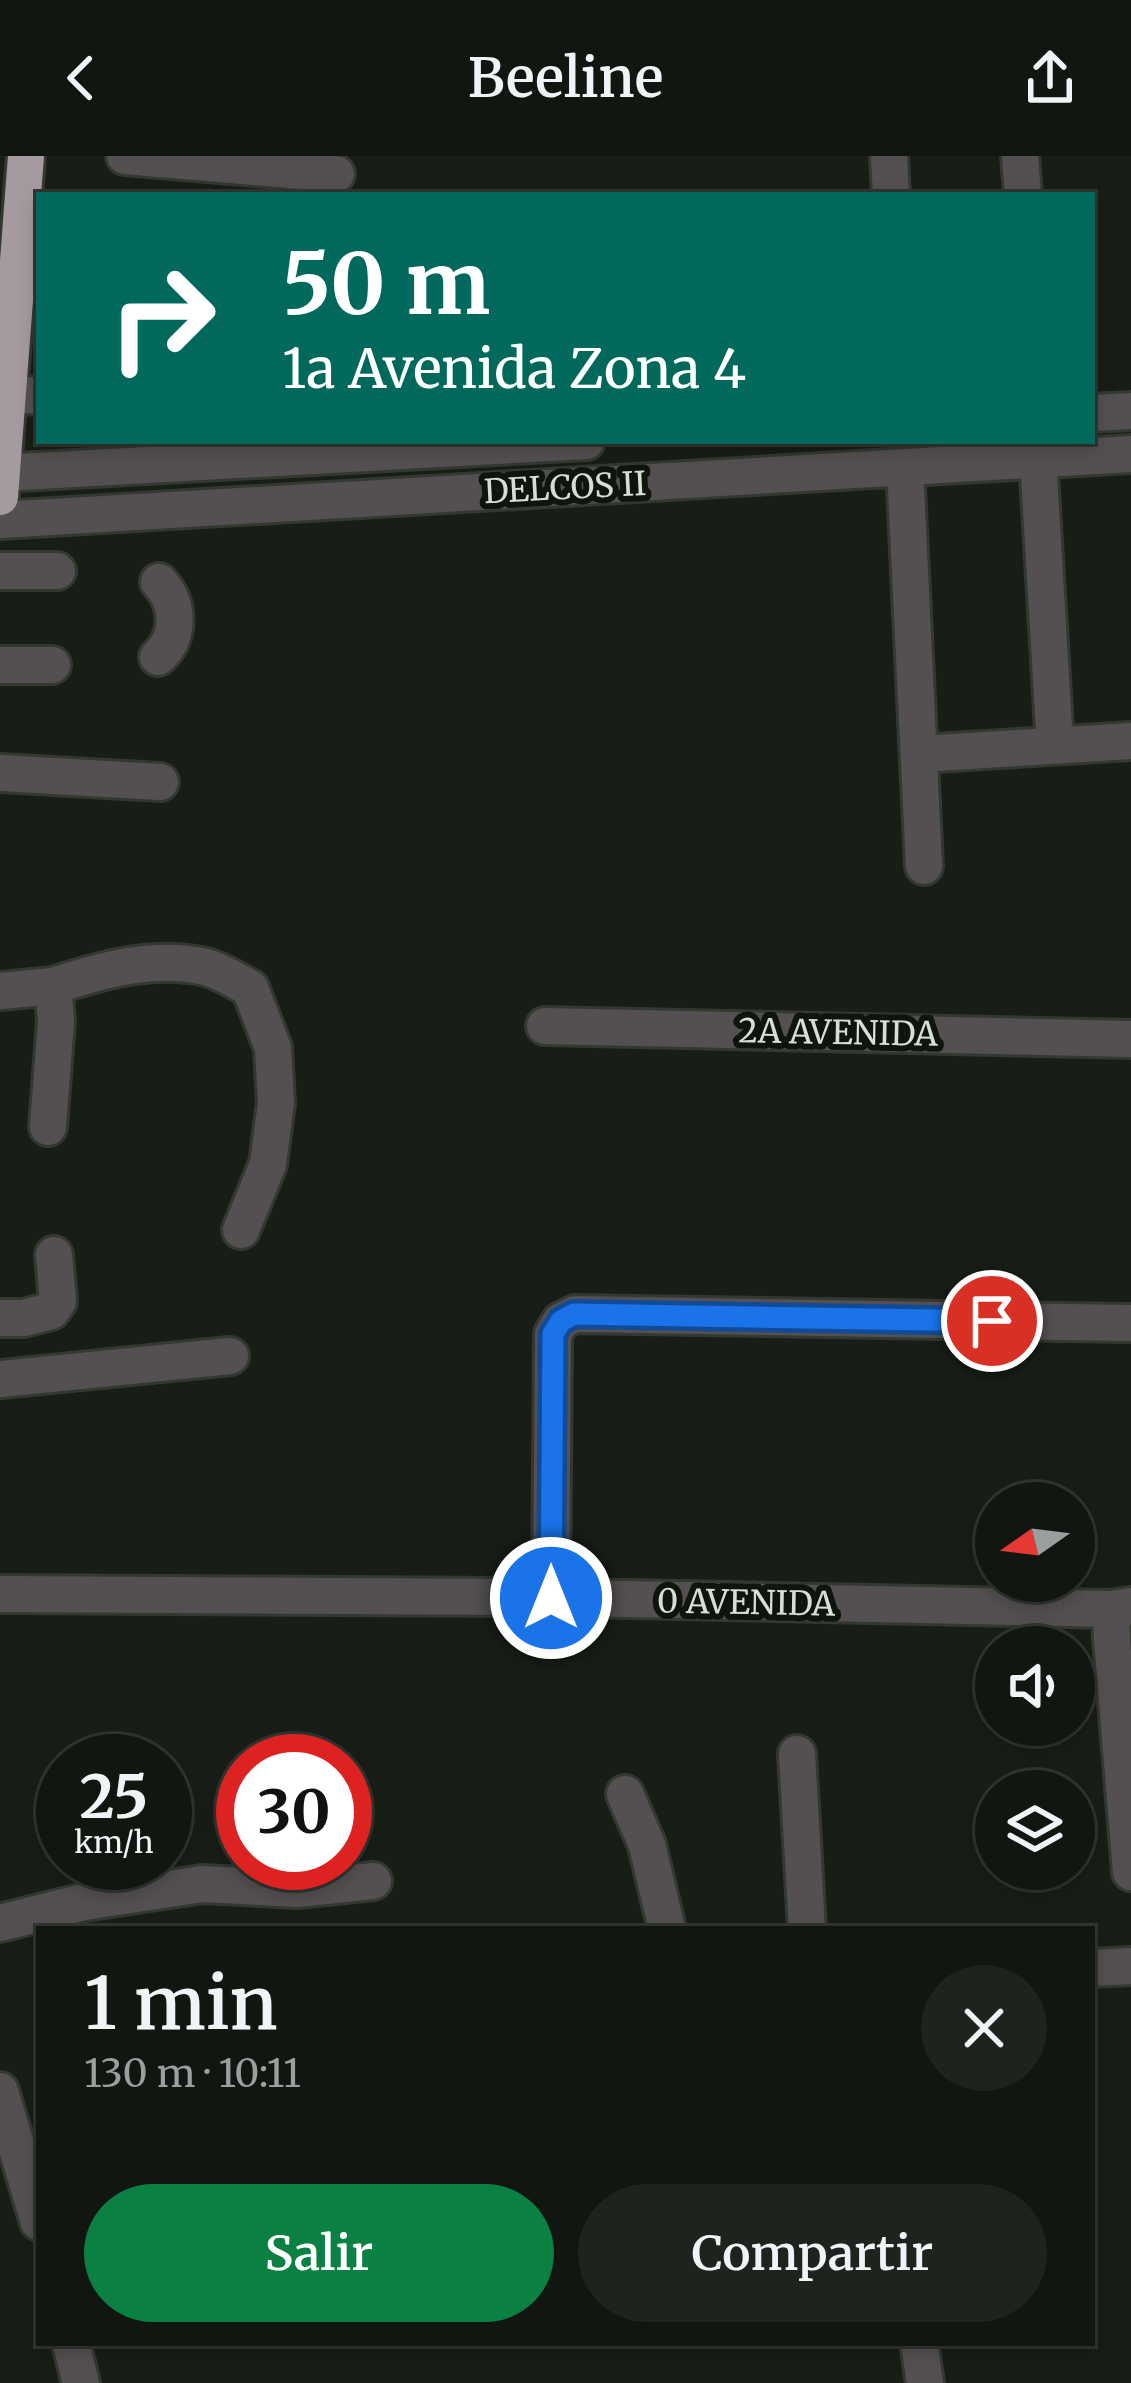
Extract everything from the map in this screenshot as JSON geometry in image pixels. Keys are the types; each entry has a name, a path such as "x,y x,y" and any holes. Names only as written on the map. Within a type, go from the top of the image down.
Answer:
{"highway":[{"path":"1,485 23,395 29,245 26,156"}],"street":[{"path":"125,156 336,174"},
{"path":"889,156 891,192"},
{"path":"1020,156 1022,192"},
{"path":"1095,413 1131,411"},
{"name":"DELCOS II","path":"1,485 546,444"},
{"path":"1037,450 1055,746"},
{"name":"DELCOS II","path":"0,520 904,467 1037,450 1131,454"},
{"path":"904,467 924,866"},
{"path":"0,571 57,571"},
{"path":"158,657 174,634 174,605 159,582"},
{"path":"0,665 52,665"},
{"path":"919,754 1131,741"},
{"path":"0,772 160,782"},
{"path":"0,992 53,986 100,970 162,962 209,968 250,988 273,1048 276,1103 268,1164 241,1230"},
{"path":"48,1127 56,1021 53,986"},
{"name":"2A AVENIDA","path":"545,1026 1131,1039"},
{"path":"0,1318 51,1311 58,1300 54,1255"},
{"path":"551,1598 553,1334 561,1321 574,1314 1131,1323"},
{"path":"0,1379 230,1356"},
{"name":"0 AVENIDA","path":"0,1594 1121,1608"},
{"path":"1121,1608 1112,1640 1131,1872"},
{"path":"797,1754 807,1926"},
{"path":"625,1794 647,1845 666,1926"},
{"path":"0,1923 84,1902 202,1884 297,1889 373,1881"},
{"path":"1095,1968 1131,1966"},
{"path":"0,2091 25,2126 33,2175"},
{"path":"72,2346 81,2383"},
{"path":"919,2346 925,2383"}],"route":[{"path":"551,1598 553,1334 561,1321 574,1314 992,1321"}]}
